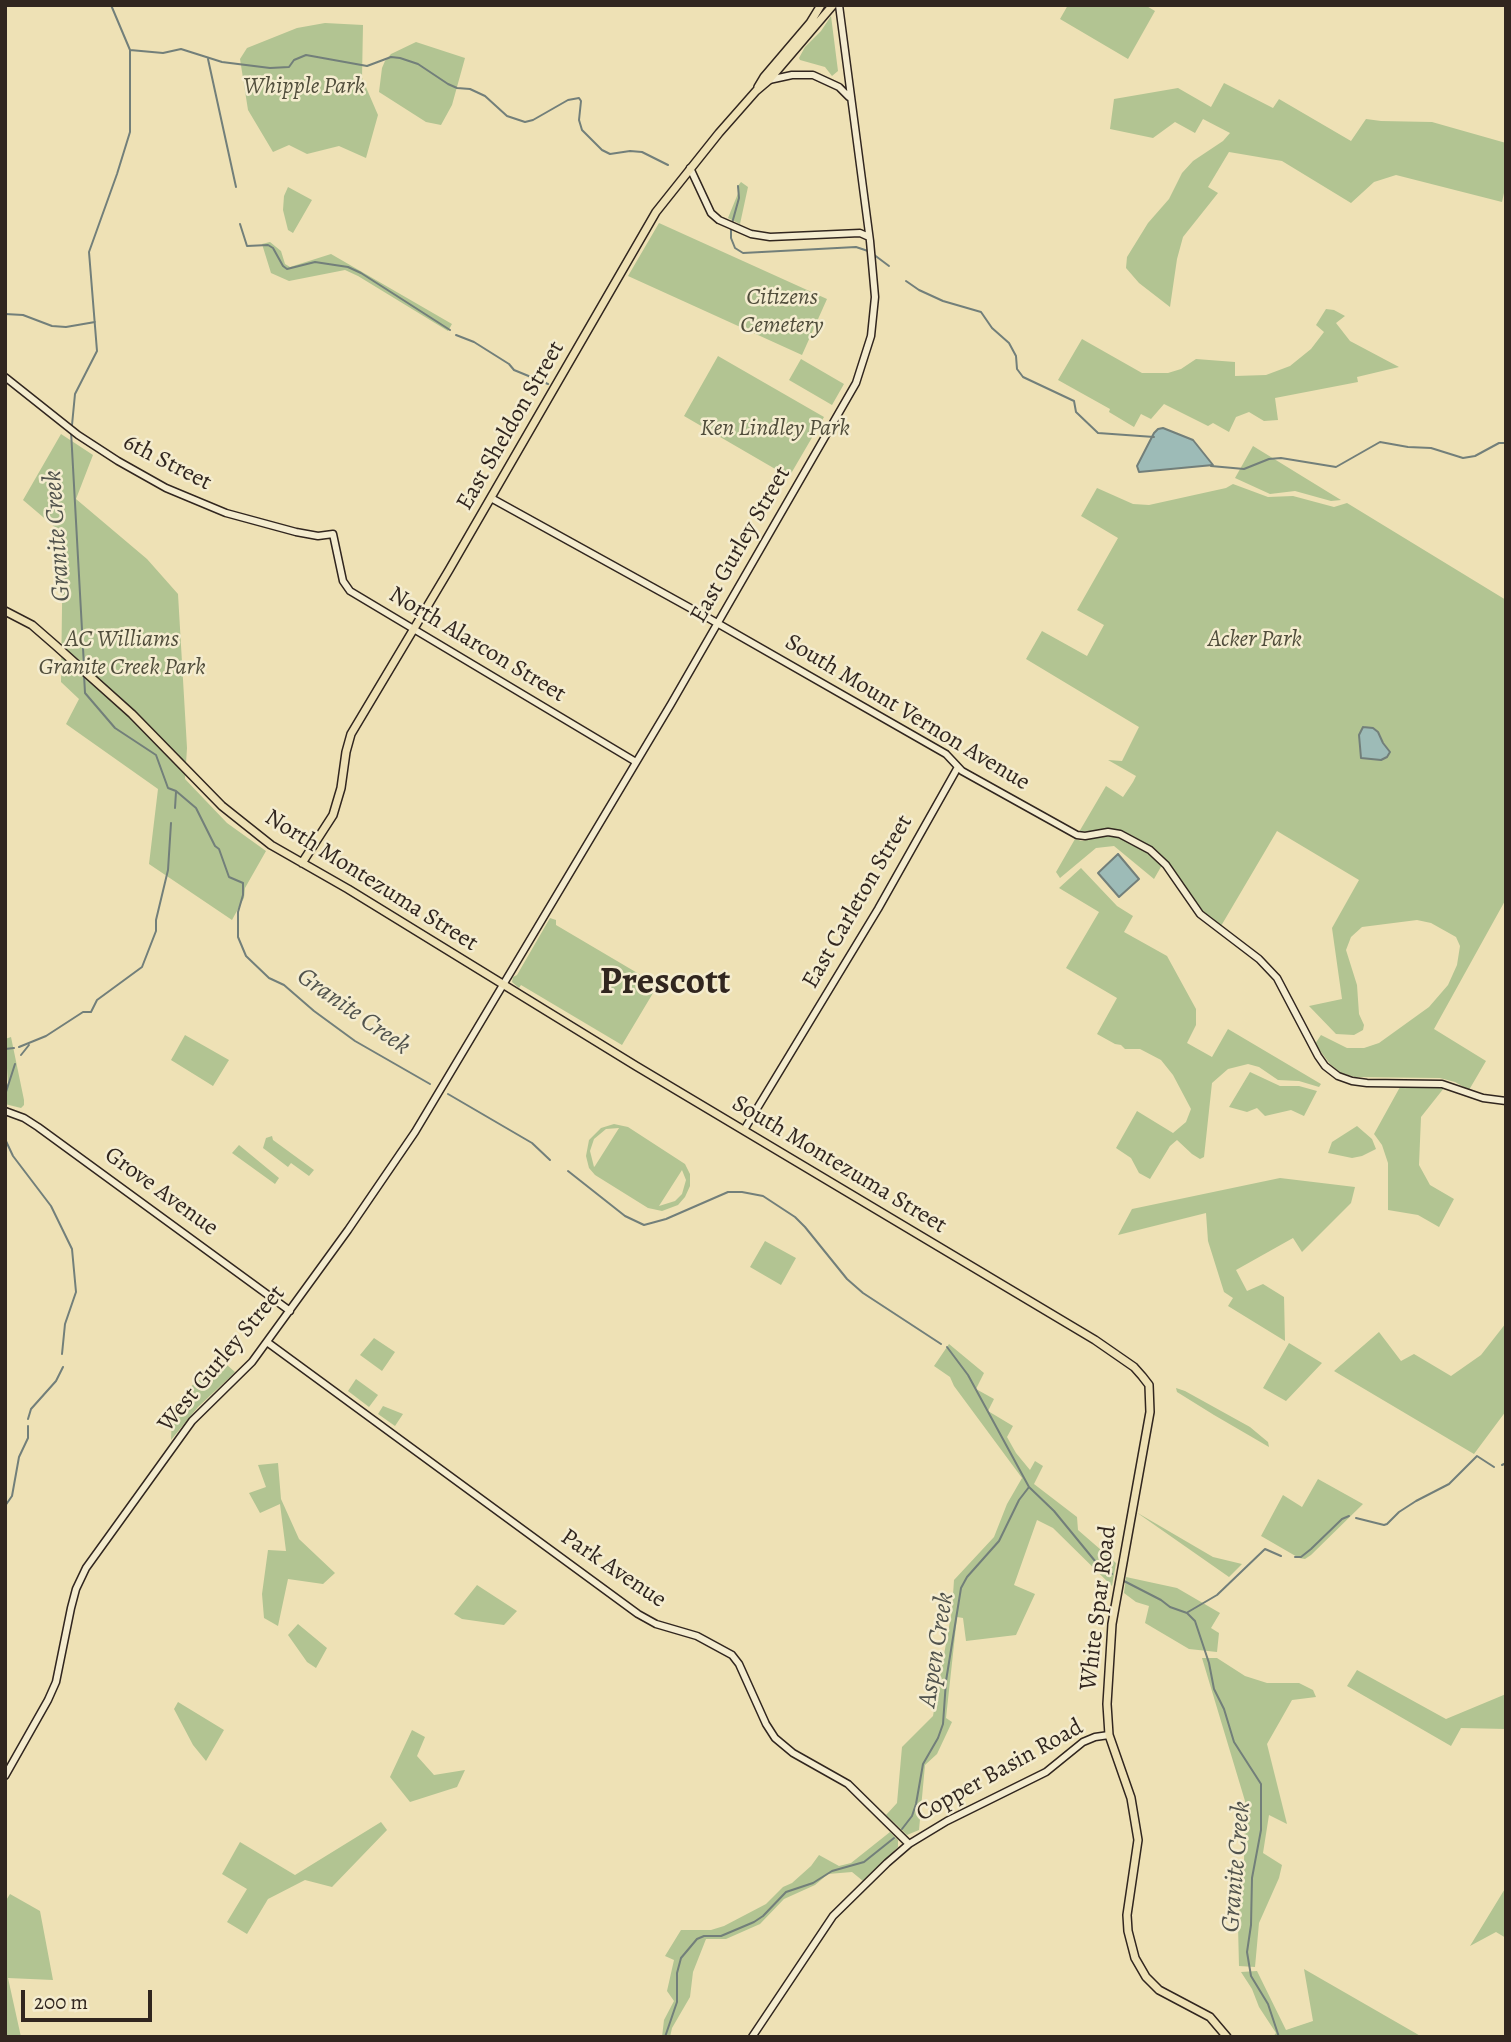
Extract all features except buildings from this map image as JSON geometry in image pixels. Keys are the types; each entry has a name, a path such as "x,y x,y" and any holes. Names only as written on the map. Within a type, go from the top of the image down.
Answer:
{"main road":[{"name":"East Sheldon Street","path":"756,91 821,5"},
{"name":"East Sheldon Street","path":"302,863 338,801 350,737 656,212 756,91 769,80 833,5"},
{"name":"North Montezuma Street","path":"5,611 32,625 55,645 132,714 191,776 253,832 503,984"},
{"name":"South Montezuma Street","path":"503,984 1095,1340 1134,1367 1149,1385"},
{"name":"White Spar Road","path":"1149,1385 1150,1412 1112,1625 1107,1704 1109,1735 1136,1816 1138,1840 1127,1915 1130,1944 1146,1977 1159,1990 1210,2017 1227,2037"}],"street":[{"name":"East Gurley Street","path":"548,911 718,625 835,422 862,369 874,317 874,279 839,5"},
{"path":"769,80 792,75 813,75 839,87 850,98"},
{"path":"690,169 711,213 719,220 751,234 770,237 860,233 869,237"},
{"name":"6th Street","path":"5,377 78,435 152,481 205,505 296,532 318,536 332,534"},
{"name":"South Mount Vernon Avenue","path":"491,498 946,754 958,766 1077,835 1108,832 1120,834 1138,843 1161,859 1200,914 1259,959 1277,978 1318,1056 1325,1066 1338,1076 1367,1083 1442,1084 1483,1098 1506,1101"},
{"name":"North Alarcon Street","path":"332,534 343,581 350,591 636,762"},
{"name":"East Carleton Street","path":"744,1130 878,909 958,766"},
{"name":"West Gurley Street","path":"5,1776 47,1703 56,1682 76,1589 86,1569 192,1420 239,1375 290,1311 418,1128 548,911"},
{"name":"Grove Avenue","path":"7,1112 38,1127 290,1311"},
{"name":"Park Avenue","path":"267,1342 638,1614 656,1624 697,1636 732,1655 775,1738 793,1753 848,1784 909,1844"},
{"name":"Copper Basin Road","path":"752,2037 833,1916 909,1844 947,1821 1046,1772 1083,1742 1109,1735"}],"green space":[{"path":"1068,5 1145,5 1155,11 1128,59 1060,19"},
{"path":"831,16 838,71 832,76 825,67 799,58"},
{"name":"Whipple Park","path":"325,23 363,25 362,78 378,115 366,158 339,146 307,154 289,145 273,152 248,110 240,59 247,48 297,28"},
{"path":"416,42 465,58 452,105 441,125 426,122 379,92 385,61 391,54"},
{"path":"1224,83 1273,108 1279,99 1351,141 1366,119 1432,122 1506,143 1506,184 1502,202 1396,175 1374,182 1351,203 1282,161 1229,152 1208,187 1218,193 1183,237 1170,307 1139,283 1126,268 1127,257 1148,223 1169,199 1182,173 1193,161 1223,141 1230,133 1203,119 1195,133 1175,122 1153,138 1110,129 1114,99 1178,88 1211,107"},
{"path":"741,182 748,187 740,224 728,218"},
{"path":"288,187 312,200 293,233 288,230 283,210"},
{"name":"Citizens Cemetery","path":"659,223 827,299 802,355 628,276"},
{"path":"270,242 281,251 285,264 290,267 331,254 452,324 448,331 345,270 289,281 271,273 262,244"},
{"path":"1326,309 1345,316 1336,323 1350,341 1399,367 1357,377 1358,382 1275,398 1278,420 1264,421 1249,412 1236,417 1229,432 1213,423 1208,426 1164,404 1151,419 1141,414 1134,427 1109,412 1110,409 1058,380 1082,339 1142,373 1168,373 1181,369 1196,359 1235,362 1235,376 1266,375 1290,366 1311,349 1324,332 1316,325"},
{"name":"Ken Lindley Park","path":"718,356 824,417 789,477 684,416"},
{"path":"801,359 844,384 832,405 789,380"},
{"name":"AC Williams Granite Creek Park","path":"61,434 93,455 76,499 147,559 178,594 187,748 185,779 227,823 266,851 245,888 244,898 232,920 149,864 158,789 66,724 79,699 61,682 63,534 23,500"},
{"path":"1253,446 1341,500 1331,501 1295,491 1270,494 1235,478"},
{"name":"Acker Park","path":"1233,484 1268,497 1293,496 1334,507 1347,503 1506,600 1506,899 1434,1029 1486,1061 1469,1090 1440,1078 1355,1077 1341,1073 1330,1064 1315,1044 1321,1035 1347,1048 1364,1048 1379,1043 1429,1007 1448,985 1457,965 1460,946 1456,937 1431,923 1417,920 1362,927 1351,937 1346,950 1357,985 1363,1030 1354,1035 1336,1034 1309,1006 1342,999 1332,928 1359,880 1277,831 1221,926 1199,908 1160,854 1133,836 1120,830 1079,832 1106,786 1123,797 1133,782 1136,776 1108,760 1122,761 1139,727 1026,659 1042,631 1087,656 1104,625 1077,610 1118,538 1081,516 1097,488 1133,504 1149,505 1226,488"},
{"path":"1106,835 1119,836 1154,857 1162,865 1154,879 1114,846 1096,848 1060,878 1056,872 1075,839 1082,841"},
{"path":"1081,868 1117,906 1133,916 1124,932 1167,956 1196,1009 1196,1025 1187,1043 1212,1057 1228,1029 1321,1084 1319,1087 1299,1081 1278,1080 1259,1067 1248,1064 1228,1069 1212,1083 1204,1157 1200,1159 1192,1154 1177,1140 1170,1146 1150,1179 1139,1173 1131,1158 1116,1148 1137,1111 1173,1133 1186,1122 1191,1109 1173,1075 1161,1060 1140,1049 1125,1049 1097,1034 1117,998 1066,968 1099,912 1059,888"},
{"path":"550,918 556,920 556,925 656,984 622,1045 512,982"},
{"path":"185,1035 229,1060 213,1086 171,1060"},
{"path":"11,1037 24,1100 21,1108 5,1104 5,1088 8,1083 5,1039"},
{"path":"1250,1072 1280,1086 1299,1086 1317,1091 1304,1116 1291,1110 1265,1116 1257,1108 1247,1112 1229,1107"},
{"path":"1400,1087 1444,1088 1421,1117 1419,1165 1430,1185 1454,1199 1439,1227 1418,1215 1388,1210 1388,1163 1382,1145 1374,1134"},
{"path":"614,1124 628,1127 685,1164 690,1174 690,1186 678,1205 662,1211 648,1208 595,1175 589,1168 586,1156 589,1140 601,1128","holes":["619,1128 595,1166 594,1167 590,1151 594,1139 606,1129","682,1170 686,1180 682,1194 675,1201 659,1206"]},
{"path":"1357,1126 1372,1139 1376,1149 1352,1158 1328,1153 1332,1142"},
{"path":"272,1136 273,1140 314,1170 309,1176 291,1163 288,1167 263,1148 266,1138"},
{"path":"239,1145 279,1178 275,1184 232,1153"},
{"path":"1280,1178 1355,1187 1351,1203 1302,1252 1293,1238 1236,1270 1247,1291 1263,1284 1284,1297 1285,1341 1228,1306 1233,1298 1224,1292 1208,1241 1206,1213 1118,1235 1132,1209"},
{"path":"765,1241 796,1258 781,1285 750,1267"},
{"path":"1506,1323 1506,1411 1474,1454 1334,1371 1379,1332 1401,1361 1414,1354 1451,1376 1481,1355"},
{"path":"374,1338 395,1352 382,1371 360,1355"},
{"path":"1289,1343 1322,1363 1286,1401 1263,1388"},
{"path":"949,1344 984,1373 976,1389 994,1399 988,1411 1013,1426 1007,1437 1016,1453 1030,1470 1035,1461 1043,1466 1034,1484 1077,1517 1078,1530 1116,1563 1112,1586 1053,1528 1037,1520 1014,1585 1035,1594 1016,1635 966,1641 963,1618 957,1617 946,1718 952,1722 937,1754 925,1765 919,1830 907,1835 886,1815 897,1803 902,1747 933,1716 952,1610 954,1580 994,1537 1007,1504 1022,1478 950,1377 934,1366"},
{"path":"227,1365 235,1372 198,1407 171,1440 172,1417 178,1402 197,1381 221,1371"},
{"path":"356,1379 378,1395 369,1407 348,1391"},
{"path":"1176,1388 1250,1427 1268,1442 1269,1447 1177,1392"},
{"path":"383,1406 403,1414 395,1426 378,1414"},
{"path":"278,1463 281,1499 299,1539 335,1573 323,1584 288,1579 278,1626 264,1618 262,1594 268,1550 286,1551 280,1504 260,1513 249,1493 266,1487 258,1465"},
{"path":"1318,1479 1363,1504 1311,1555 1305,1559 1299,1558 1261,1536 1283,1495 1302,1507"},
{"path":"1136,1512 1213,1557 1242,1564 1229,1577"},
{"path":"1126,1577 1177,1588 1220,1613 1211,1628 1219,1633 1217,1652 1189,1649 1145,1623 1149,1606 1136,1602 1124,1593"},
{"path":"477,1585 517,1611 504,1625 462,1619 454,1614"},
{"path":"298,1624 327,1648 316,1668 307,1662 288,1635"},
{"path":"1202,1658 1217,1658 1245,1676 1267,1683 1299,1683 1313,1690 1316,1697 1292,1700 1267,1744 1287,1824 1269,1815 1263,1853 1282,1865 1259,1923 1255,1967 1239,1966 1238,1926 1244,1861 1245,1801"},
{"path":"1357,1670 1446,1719 1506,1694 1506,1729 1461,1728 1451,1746 1347,1686"},
{"path":"178,1702 224,1730 206,1761 193,1745 174,1709"},
{"path":"412,1730 425,1737 417,1756 434,1775 465,1770 457,1787 410,1802 390,1777"},
{"path":"381,1822 387,1830 332,1887 305,1880 268,1899 247,1934 227,1922 247,1889 222,1874 240,1842 295,1875"},
{"path":"890,1832 898,1840 898,1847 863,1881 852,1872 828,1874 815,1885 784,1899 760,1924 726,1939 706,1939 693,1972 690,1997 672,2028 670,2037 662,2037 664,2020 674,2001 667,1991 674,1960 665,1956 681,1930 711,1930 724,1926 766,1904 811,1866 819,1855 839,1866 851,1863"},
{"path":"1506,1887 1506,1938 1496,1932 1470,1946"},
{"path":"10,1894 40,1911 53,1980 8,1978 21,2037 5,2037 5,1902"},
{"path":"1304,1969 1422,2037 1273,2037 1276,2033 1241,1972 1257,1971 1286,2030 1313,2021"}],"water":[{"path":"1163,428 1193,440 1213,465 1139,472 1137,466 1154,433"},
{"path":"1363,727 1373,728 1378,732 1390,752 1387,757 1381,760 1361,758 1359,735"},
{"path":"1118,854 1139,879 1119,897 1098,873"}],"waterway":[{"name":"Granite Creek","path":"72,425 75,394 97,351 89,252 130,132 130,50 111,5"},
{"path":"130,50 163,53 181,49 222,62 270,68 289,67 294,60 306,55 367,66 391,57 400,58 418,64 448,84 485,96 507,116 525,122 568,100 579,98 582,130 602,150 610,154 642,152 668,165"},
{"path":"208,59 236,187"},
{"path":"738,186 739,198 731,227 731,238 735,248 743,253 856,247 868,251"},
{"path":"240,224 247,246 268,245 287,269 315,262 348,267 450,330"},
{"path":"873,254 889,266"},
{"path":"906,281 943,301 981,312 992,328 1009,343 1016,356 1017,369 1023,377 1074,401 1076,412 1098,433 1154,437"},
{"path":"5,314 23,315 52,326 66,327 95,322"},
{"path":"456,335 474,342 514,370 548,384"},
{"name":"Granite Creek","path":"71,431 84,666"},
{"path":"1211,466 1244,469 1269,459 1281,458 1336,467 1380,442 1431,448 1463,458 1475,456 1499,443 1506,443"},
{"name":"Granite Creek","path":"84,675 85,693 115,728 156,755 168,788 176,791 196,808 219,849 229,877 243,883 238,912 238,937 246,956 269,978 284,985 355,1041 430,1084"},
{"path":"175,808 176,792"},
{"path":"19,1047 46,1036 83,1012 91,1012 97,1000 142,967 156,931 156,920 168,870 171,823"},
{"path":"21,1055 29,1045"},
{"path":"5,1049 14,1048"},
{"path":"5,1095 15,1064"},
{"name":"Granite Creek","path":"448,1094 532,1143 550,1160"},
{"path":"5,1139 13,1156 51,1206 72,1249 76,1292 65,1324 62,1354"},
{"name":"Granite Creek","path":"568,1171 625,1216 644,1225 666,1219 728,1192 763,1196 795,1217 847,1279 863,1293 941,1344"},
{"name":"Granite Creek","path":"947,1347 968,1375 1029,1487 1054,1511 1095,1561 1112,1574"},
{"path":"28,1419 31,1409 56,1381 63,1367"},
{"path":"5,1506 12,1496 19,1457 28,1438 28,1426"},
{"path":"1356,1518 1387,1524 1416,1501 1449,1484 1477,1456 1494,1467"},
{"path":"1502,1465 1506,1463"},
{"name":"Aspen Creek","path":"902,1829 912,1816 923,1764 943,1724 946,1681 961,1588 967,1577 999,1541 1019,1500 1029,1487"},
{"path":"1295,1557 1301,1557 1342,1519 1349,1516"},
{"path":"1188,1612 1217,1595 1265,1549 1281,1556"},
{"name":"Granite Creek","path":"1124,1581 1170,1607 1187,1613 1195,1621 1209,1663 1214,1689 1224,1709 1234,1742 1261,1784 1261,1830 1252,1878 1251,1925 1247,1952 1251,1976 1268,2004 1279,2037"},
{"name":"Aspen Creek","path":"665,2037 677,2002 677,1973 681,1958 697,1939 704,1936 721,1936 754,1922 786,1892 813,1883 832,1871 864,1862 894,1838"}],"district":[{"name":"Prescott","path":"665,984"}]}
